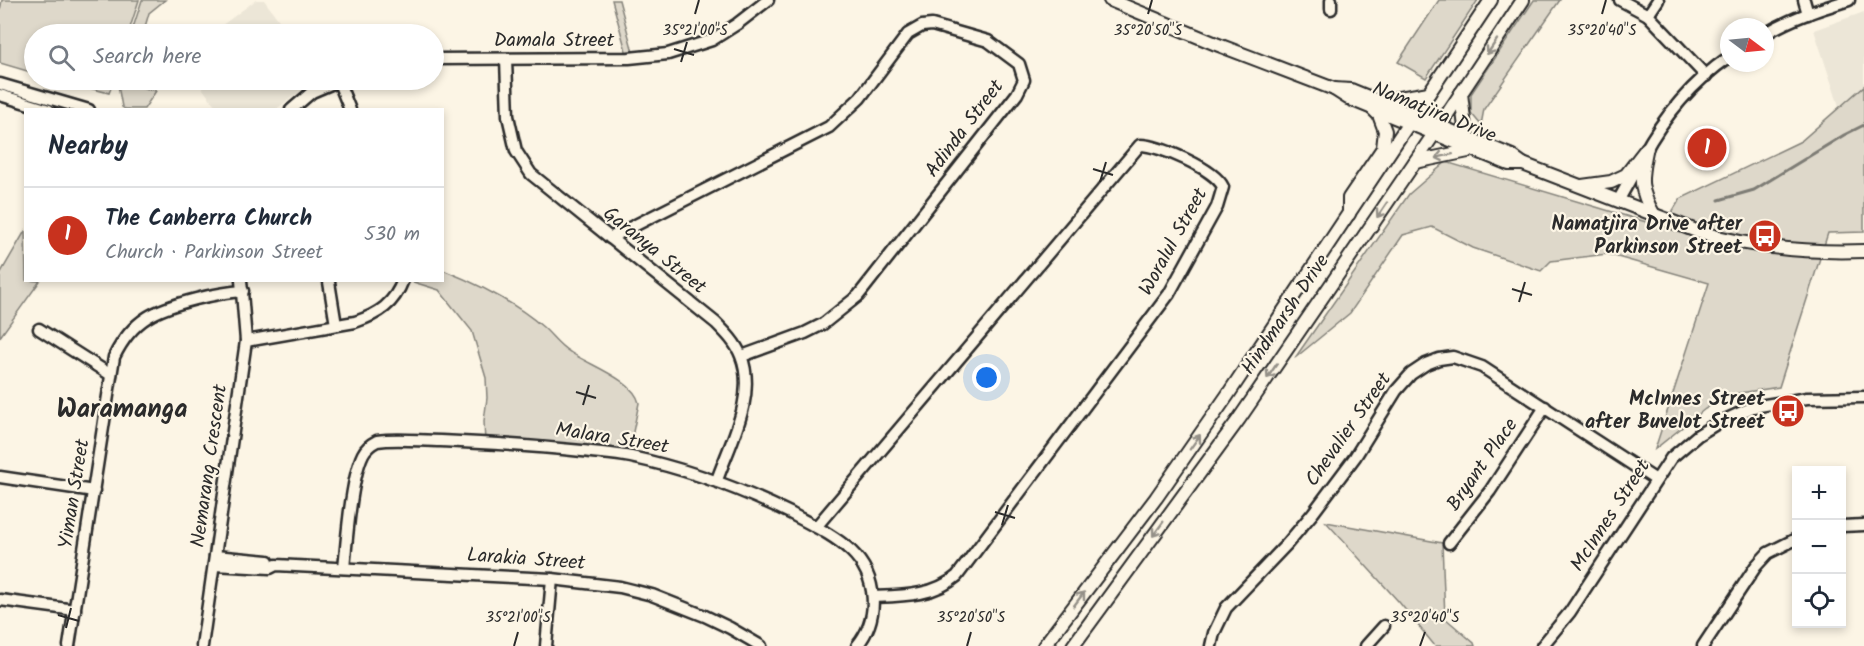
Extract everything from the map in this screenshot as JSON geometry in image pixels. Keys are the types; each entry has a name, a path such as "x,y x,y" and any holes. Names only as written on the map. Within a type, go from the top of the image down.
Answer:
{"main road":[{"name":"Namatjira Drive","path":"1110,0 1334,89 1351,90 1376,105 1437,130 1473,150 1509,164 1523,164"},
{"name":"Hindmarsh Drive","path":"1044,646 1162,489 1491,0"},
{"name":"Hindmarsh Drive","path":"1073,646 1239,419 1523,0"},
{"path":"1349,214 1349,198 1383,148 1385,131 1376,105 1429,93"},
{"path":"1461,93 1466,137"},
{"name":"Namatjira Drive","path":"1437,130 1466,137 1512,156 1523,164 1725,240 1793,250 1864,251"},
{"path":"1581,187 1611,182 1626,175 1647,148"},
{"path":"1647,148 1641,186 1654,215"},
{"path":"1415,162 1473,150"}],"street":[{"name":"Damala Street","path":"444,59 629,58 668,54 712,40 768,0"},
{"path":"1620,0 1648,15 1706,76"},
{"path":"1648,15 1658,0"},
{"path":"1804,0 1808,14"},
{"path":"1774,28 1849,0"},
{"name":"Adinda Street","path":"610,238 829,127 860,98 908,34 915,29 932,25 988,41 1018,64 1024,80 1017,94 858,296 823,324 742,356"},
{"name":"Garanya Street","path":"506,59 508,116 516,151 531,174 716,323 736,345 742,356"},
{"path":"1618,201 1647,148 1685,96 1720,64"},
{"path":"0,84 82,108"},
{"path":"293,108 316,90"},
{"path":"343,90 349,108"},
{"path":"0,95 42,108"},
{"name":"Woralul Street","path":"816,527 1140,145 1162,149 1217,177 1223,187 1217,207 1169,294 957,576 939,588 925,592 874,597"},
{"path":"329,282 336,325"},
{"path":"246,341 356,322 380,312 393,301 402,282"},
{"name":"Nemarang Crescent","path":"202,646 246,341 240,284"},
{"name":"Yiman Street","path":"69,646 114,357 131,330 149,315 175,304 225,292 240,284"},
{"path":"39,329 111,375"},
{"path":"717,480 742,411 745,395 745,369 742,356"},
{"name":"Chevalier Street","path":"1211,646 1219,619 1226,608 1313,513 1355,457 1396,391 1411,374 1439,359 1453,357 1482,367 1656,480"},
{"name":"McInnes Street","path":"1542,646 1570,612 1671,458 1698,435 1753,407 1807,398 1864,397"},
{"name":"Bryant Place","path":"1449,543 1490,491 1545,407"},
{"name":"Malara Street","path":"344,568 356,474 363,454 377,441 485,443 628,456 717,480 816,527 850,550 868,574 874,597 871,620 865,637 857,646"},
{"path":"0,477 94,491"},
{"path":"1846,526 1864,525"},
{"path":"1703,646 1756,566 1768,553 1792,541"},
{"name":"Larakia Street","path":"214,561 270,562 276,566 597,583 652,595 713,620 761,646"},
{"path":"546,646 552,579"},
{"path":"0,600 75,610"},
{"path":"1366,646 1384,626"}],"shaded area":[{"path":"2,0 139,0 131,24 24,24 24,70 0,63"},
{"path":"142,0 165,0 149,13 146,24 134,24"},
{"path":"256,0 264,0 282,24 224,24"},
{"path":"612,0 619,0 633,52 626,51"},
{"path":"1439,0 1478,0 1426,78 1398,62"},
{"path":"1534,0 1560,0 1484,109 1481,125 1471,113 1471,94"},
{"path":"1864,12 1864,86 1839,106 1814,30"},
{"path":"1864,86 1864,232 1828,233 1779,387 1727,395 1705,409 1655,449 1709,283 1607,254 1551,261 1541,271 1473,248 1432,227 1403,235 1350,313 1295,358 1409,194 1446,162 1663,227 1680,199 1801,141"},
{"path":"119,90 156,91 145,108 122,107"},
{"path":"204,90 302,90 278,108 217,108"},
{"path":"24,233 24,282 39,282 0,337 0,274"},
{"path":"444,270 482,288 532,318 566,350 629,387 639,403 628,456 485,443 486,378 472,331 439,290 413,282 444,282"},
{"path":"1326,522 1442,543 1445,618 1475,646 1435,646 1399,602"}],"waterway":[{"path":"1719,200 1754,190 1864,125"}],"place":[{"name":"The Canberra Church","path":"1707,148"},
{"name":"Namatjira Drive after Parkinson Street","path":"1765,236"},
{"name":"McInnes Street after Buvelot Street","path":"1788,411"}],"district":[{"name":"Waramanga","path":"122,410"}]}
